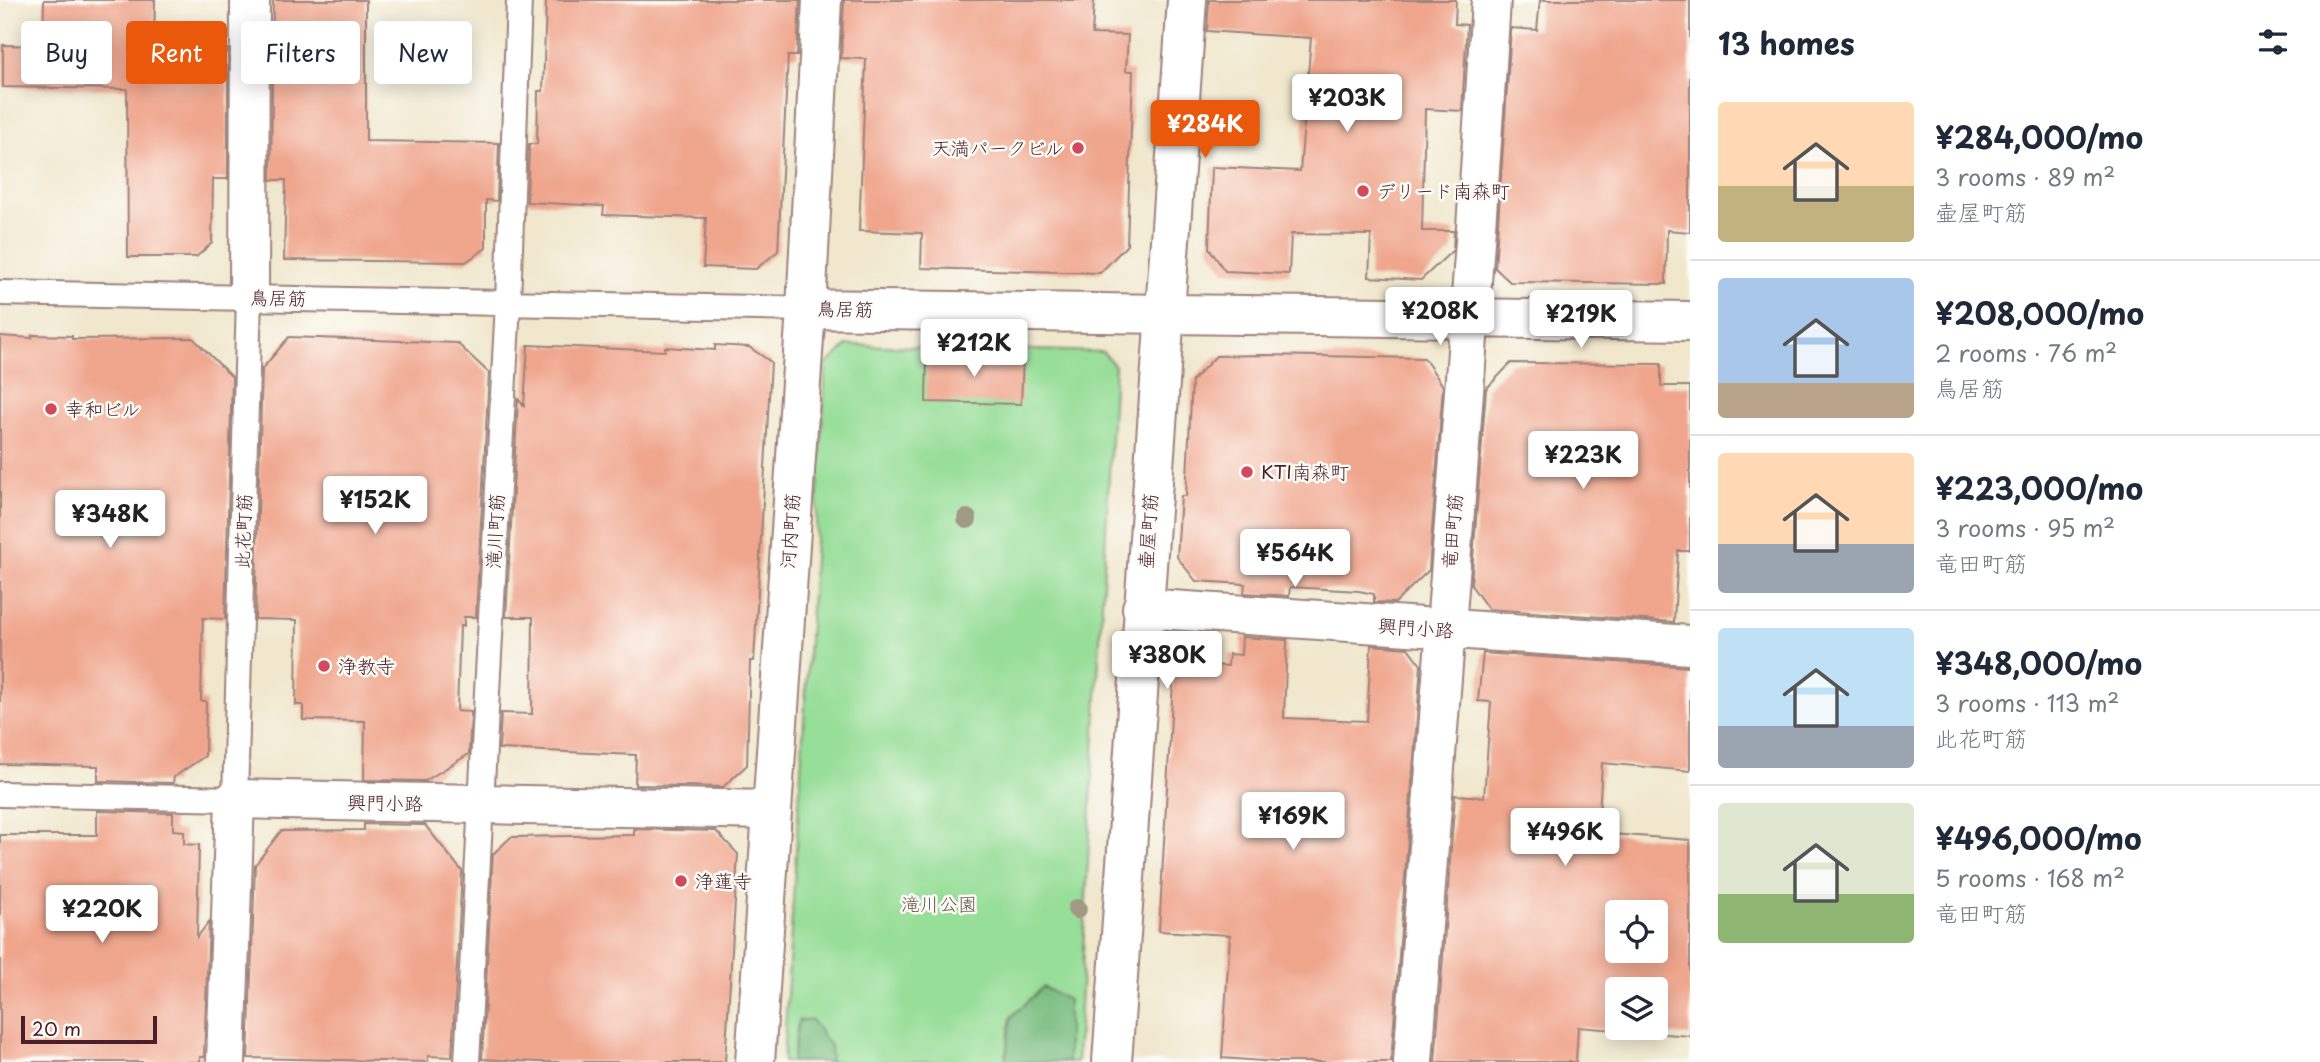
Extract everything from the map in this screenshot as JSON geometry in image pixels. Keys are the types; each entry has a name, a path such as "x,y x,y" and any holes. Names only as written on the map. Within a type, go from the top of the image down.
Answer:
{"street":[{"name":"此花町筋","path":"249,297 250,0"},
{"name":"河内町筋","path":"755,1062 806,309 822,0"},
{"name":"壷屋町筋","path":"1112,1062 1187,0"},
{"name":"竜田町筋","path":"1413,1062 1443,629 1472,318 1491,0"},
{"name":"鳥居筋","path":"806,309 1690,321"},
{"name":"興門小路","path":"1142,608 1690,645"},
{"name":"此花町筋","path":"226,1062 235,799"},
{"name":"興門小路","path":"235,799 770,810"}],"lane":[{"name":"滝川町筋","path":"467,1062 508,303 519,0"},
{"name":"鳥居筋","path":"0,293 806,309"},
{"name":"此花町筋","path":"235,799 249,297"},
{"name":"興門小路","path":"0,794 235,799"}],"green space":[{"name":"滝川公園","path":"848,345 1103,352 1115,366 1077,1062 783,1062 826,365"},
{"path":"1043,987 1068,1000 1068,1062 1005,1062 1011,1017"},
{"path":"811,1019 830,1046 831,1062 792,1062 798,1021"}],"building":[{"path":"44,0 155,0 155,21 126,21 126,84 227,84 228,49 228,179 213,179 212,243 196,257 128,257 127,89 3,87 3,45 21,45 21,84 112,84 112,21 44,21"},
{"path":"273,0 366,0 366,141 499,143 497,201 486,200 486,248 466,262 284,260 286,180 271,180 272,84 360,84 360,21 273,21"},
{"path":"546,0 800,0 797,56 788,56 778,251 756,269 703,267 706,218 603,215 604,206 527,202 529,144 537,144 538,91 543,91"},
{"path":"844,0 1094,0 1092,34 1128,35 1126,71 1133,71 1127,245 1100,273 921,268 922,233 859,231 866,59 841,58"},
{"path":"1209,0 1456,0 1455,24 1467,25 1462,111 1425,109 1422,231 1454,231 1453,250 1421,280 1369,277 1371,235 1291,234 1289,274 1225,271 1209,248 1212,167 1300,171 1311,38 1207,31"},
{"path":"1540,0 1690,0 1690,232 1667,230 1666,284 1510,282 1495,268 1511,28 1537,30"},
{"path":"32,335 72,336 72,339 193,338 232,377 225,619 203,618 201,701 206,701 205,756 174,777 173,783 98,781 98,766 0,764 0,336 32,338"},
{"path":"289,337 457,343 489,373 476,617 464,617 464,626 460,626 457,711 471,712 469,754 425,781 364,780 365,721 303,720 303,705 296,705 297,620 255,619 262,369"},
{"path":"528,345 665,351 665,347 715,350 715,345 749,347 771,362 754,661 750,661 747,765 723,787 635,785 636,755 499,749 501,713 532,714 533,617 506,617 518,399 524,406"},
{"path":"927,354 1023,357 1021,404 926,402"},
{"path":"1216,356 1424,358 1443,386 1429,570 1395,603 1374,602 1374,594 1359,591 1290,587 1289,596 1244,593 1245,584 1196,581 1177,557 1181,496 1186,496 1192,381"},
{"path":"1511,363 1661,364 1661,386 1690,386 1690,551 1678,551 1674,622 1488,609 1471,585 1486,389"},
{"path":"1242,637 1287,640 1284,718 1367,721 1371,645 1408,648 1421,665 1391,1062 1276,1062 1222,1058 1230,935 1159,931 1174,663 1228,666 1229,654 1241,655"},
{"path":"1483,653 1690,667 1690,771 1602,763 1598,833 1690,840 1690,1036 1668,1034 1668,977 1605,977 1605,1029 1578,1027 1576,1062 1435,1062 1455,795 1484,797 1491,702 1478,701"},
{"path":"97,811 173,813 173,830 184,831 184,844 199,845 197,937 209,922 204,1057 200,1057 200,1062 0,1062 0,835 97,835"},
{"path":"364,824 425,825 462,871 452,1057 428,1056 428,1062 248,1058 255,865 281,831 364,830"},
{"path":"634,829 716,831 738,854 725,1062 538,1062 482,1059 493,854 511,837 634,835"}],"place":[{"name":"天満パークビル","path":"1078,148"},
{"name":"デリード南森町","path":"1363,191"},
{"name":"幸和ビル","path":"51,409"},
{"name":"KTI南森町","path":"1247,472"},
{"name":"浄教寺","path":"324,666"},
{"name":"浄蓮寺","path":"681,881"}]}
